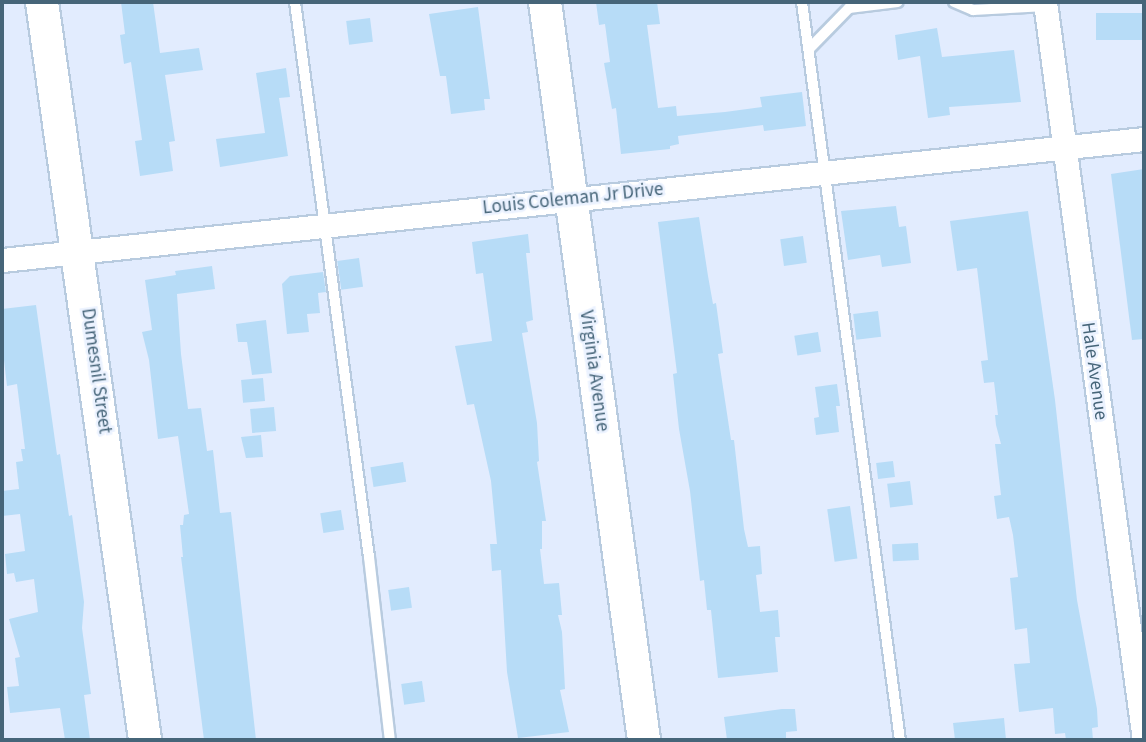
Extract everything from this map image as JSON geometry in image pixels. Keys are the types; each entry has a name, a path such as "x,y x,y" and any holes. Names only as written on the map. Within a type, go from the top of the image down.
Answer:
{"main road":[{"name":"Dumesnil Street","path":"43,2 145,740"},
{"name":"Virginia Avenue","path":"545,2 645,740"}],"street":[{"name":"Hale Avenue","path":"1045,4 1144,740"},
{"name":"Louis Coleman Jr Drive","path":"2,260 1144,139"}],"lane":[{"path":"295,2 326,225 390,740"},
{"path":"802,2 900,740"},
{"path":"808,49 849,8 898,2"},
{"path":"954,2 973,9 1045,4"}],"building":[{"path":"121,2 153,2 160,53 199,48 203,70 165,75 175,141 169,142 173,171 140,176 135,141 142,140 131,62 124,64 120,35 125,34"},
{"path":"596,2 657,2 660,24 647,25 658,108 676,106 677,116 725,112 762,107 760,97 802,92 806,126 764,131 763,125 678,136 679,144 670,146 670,149 621,154 616,108 612,109 604,63 610,62 605,24 599,25"},
{"path":"478,7 490,99 484,99 485,110 451,114 446,76 440,76 429,14"},
{"path":"1096,13 1144,13 1144,40 1096,40"},
{"path":"370,18 373,42 349,45 346,21"},
{"path":"937,28 942,57 1014,50 1021,102 949,107 950,115 928,118 920,56 898,60 895,35"},
{"path":"286,68 290,97 279,98 288,156 220,167 216,139 265,133 256,73"},
{"path":"1144,169 1144,339 1132,340 1111,174"},
{"path":"896,206 899,227 906,226 911,263 882,267 880,255 848,260 841,211"},
{"path":"1028,211 1055,400 1077,600 1097,709 1098,727 1092,728 1093,740 1066,740 1065,733 1055,734 1053,708 1019,712 1014,664 1030,663 1027,628 1015,630 1010,578 1018,577 1013,535 1009,517 997,519 994,496 1001,495 995,444 1001,444 996,425 995,415 998,415 994,382 984,383 981,361 988,360 977,268 957,271 950,221"},
{"path":"699,217 713,304 716,303 723,353 718,354 731,440 734,440 744,529 748,547 760,546 762,574 756,575 760,612 778,610 780,637 775,637 778,672 718,678 711,610 707,610 704,580 700,581 690,491 679,429 673,374 677,373 658,222"},
{"path":"528,234 530,253 526,253 533,320 526,322 528,332 522,333 537,423 537,462 546,521 542,521 540,549 544,584 559,583 562,615 558,615 562,632 565,689 560,690 569,732 518,738 507,672 501,570 492,571 490,544 497,544 491,481 474,404 467,405 455,346 492,341 483,273 476,274 472,242"},
{"path":"803,236 807,263 784,266 780,239"},
{"path":"359,258 363,287 341,290 337,261"},
{"path":"212,266 215,289 177,294 181,354 188,409 201,408 207,451 213,450 220,513 231,512 256,740 204,740 181,557 180,525 183,525 184,515 189,514 178,436 158,439 149,360 142,332 152,330 145,280 176,275 175,271"},
{"path":"323,272 326,292 318,293 320,313 307,314 309,332 287,334 282,284 290,276"},
{"path":"36,305 57,455 60,454 69,516 72,515 84,602 82,628 91,694 84,695 90,740 65,740 60,708 10,713 7,687 19,686 15,658 20,657 9,619 38,612 34,579 16,582 14,573 7,574 5,554 25,551 20,514 2,516 2,491 19,489 16,462 23,461 21,449 25,449 17,384 7,386 2,343 2,309"},
{"path":"878,311 881,337 856,340 853,314"},
{"path":"266,320 272,373 252,375 247,342 238,342 236,324"},
{"path":"818,332 821,352 797,356 794,336"},
{"path":"263,378 265,401 243,403 241,380"},
{"path":"837,384 839,432 816,435 814,418 819,417 815,387"},
{"path":"274,407 276,431 252,433 250,409"},
{"path":"261,435 263,457 246,458 241,437"},
{"path":"893,461 895,477 878,479 876,463"},
{"path":"403,462 406,482 374,487 370,467"},
{"path":"910,481 913,505 890,508 887,484"},
{"path":"850,506 857,558 835,562 827,509"},
{"path":"341,510 344,530 323,533 320,513"},
{"path":"918,543 919,560 893,561 892,544"},
{"path":"409,587 412,608 391,611 388,590"},
{"path":"422,681 425,702 404,705 401,684"},
{"path":"795,709 797,731 786,732 786,739 727,740 724,717"},
{"path":"1004,718 1006,740 955,740 953,723"}]}
